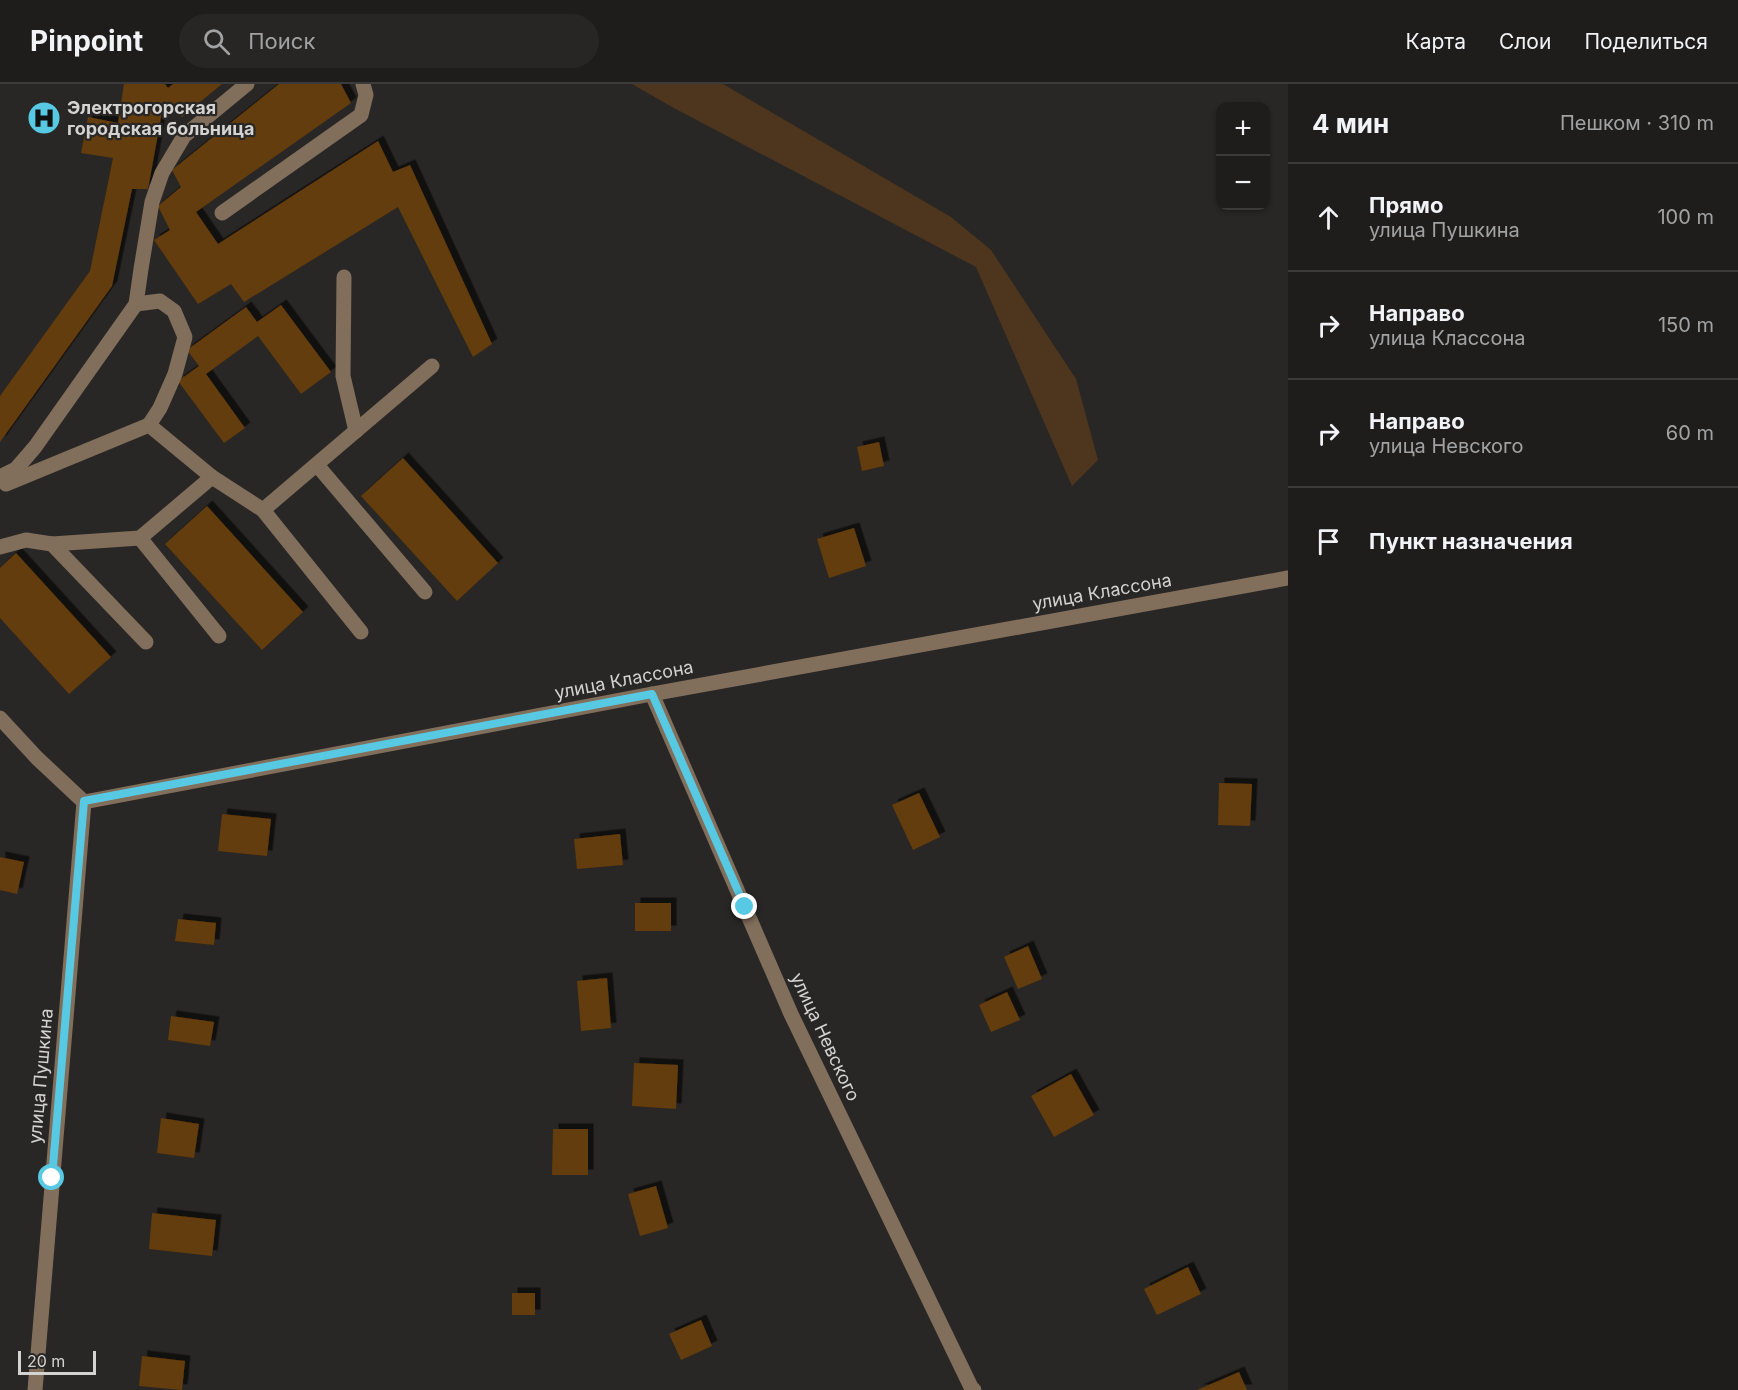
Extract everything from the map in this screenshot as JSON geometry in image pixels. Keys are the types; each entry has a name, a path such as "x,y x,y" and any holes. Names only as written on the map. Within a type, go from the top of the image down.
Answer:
{"street":[{"path":"0,477 16,469 35,447 136,304 152,202 162,173 184,136 248,84"},
{"path":"222,213 361,115 366,95 363,84"},
{"path":"344,277 343,376 356,431"},
{"path":"0,486 150,425 175,374 184,337 174,311 160,301 136,304"},
{"path":"263,510 432,366"},
{"path":"150,425 212,477 263,510 361,633"},
{"path":"317,465 425,592"},
{"path":"0,547 26,540 52,544 140,538 212,477"},
{"path":"140,538 219,636"},
{"path":"52,544 146,642"},
{"name":"улица Классона","path":"84,801 1288,578"},
{"name":"улица Невского","path":"652,694 791,1014 971,1389"},
{"path":"0,718 37,758 84,801"},
{"name":"улица Пушкина","path":"35,1390 84,801"}],"shaded area":[{"path":"632,84 723,84 951,217 991,250 1076,379 1098,460 1072,486 976,267"}],"building":[{"path":"124,84 165,84 168,88 173,84 222,84 182,117 164,101 148,189 132,189 112,286 0,442 0,396 90,271 113,158 81,153 88,117 118,123"},
{"path":"279,84 341,84 351,103 196,212 218,244 378,141 393,172 410,165 492,344 473,357 398,207 244,302 231,284 198,304 154,240 170,230 158,206 181,187 172,170"},
{"path":"281,305 331,372 301,394 258,336 206,374 245,428 224,443 178,381 199,366 187,350 246,307 257,322"},
{"path":"879,442 884,466 862,471 857,447"},
{"path":"403,458 498,563 457,601 361,496"},
{"path":"207,506 303,612 262,650 165,544"},
{"path":"854,528 866,566 829,578 817,539"},
{"path":"16,553 111,657 69,694 0,618 0,568"},
{"path":"1219,783 1252,784 1250,826 1218,825"},
{"path":"919,793 940,837 913,850 892,805"},
{"path":"222,814 271,819 267,856 218,851"},
{"path":"620,834 623,865 577,869 574,839"},
{"path":"0,857 24,862 17,894 0,890"},
{"path":"635,903 671,903 671,931 635,931"},
{"path":"178,919 216,923 214,945 175,941"},
{"path":"1028,946 1042,979 1018,989 1004,957"},
{"path":"607,978 611,1028 581,1031 577,981"},
{"path":"1007,992 1020,1020 991,1032 979,1005"},
{"path":"171,1016 214,1022 210,1046 168,1040"},
{"path":"634,1063 678,1065 676,1109 632,1106"},
{"path":"1071,1074 1094,1115 1054,1137 1031,1096"},
{"path":"161,1118 199,1124 194,1158 157,1153"},
{"path":"553,1129 588,1129 588,1175 552,1175"},
{"path":"656,1186 668,1228 640,1236 628,1194"},
{"path":"152,1213 216,1220 212,1256 149,1249"},
{"path":"1188,1267 1201,1294 1157,1315 1144,1289"},
{"path":"512,1293 535,1293 535,1315 512,1315"},
{"path":"701,1320 712,1346 681,1360 669,1334"},
{"path":"142,1356 185,1361 182,1390 139,1386"},
{"path":"1239,1372 1247,1390 1197,1390"}],"place":[{"name":"Электрогорская городская больница","path":"44,118"}],"route":[{"path":"52,1178 84,801 652,694 745,907"}]}
